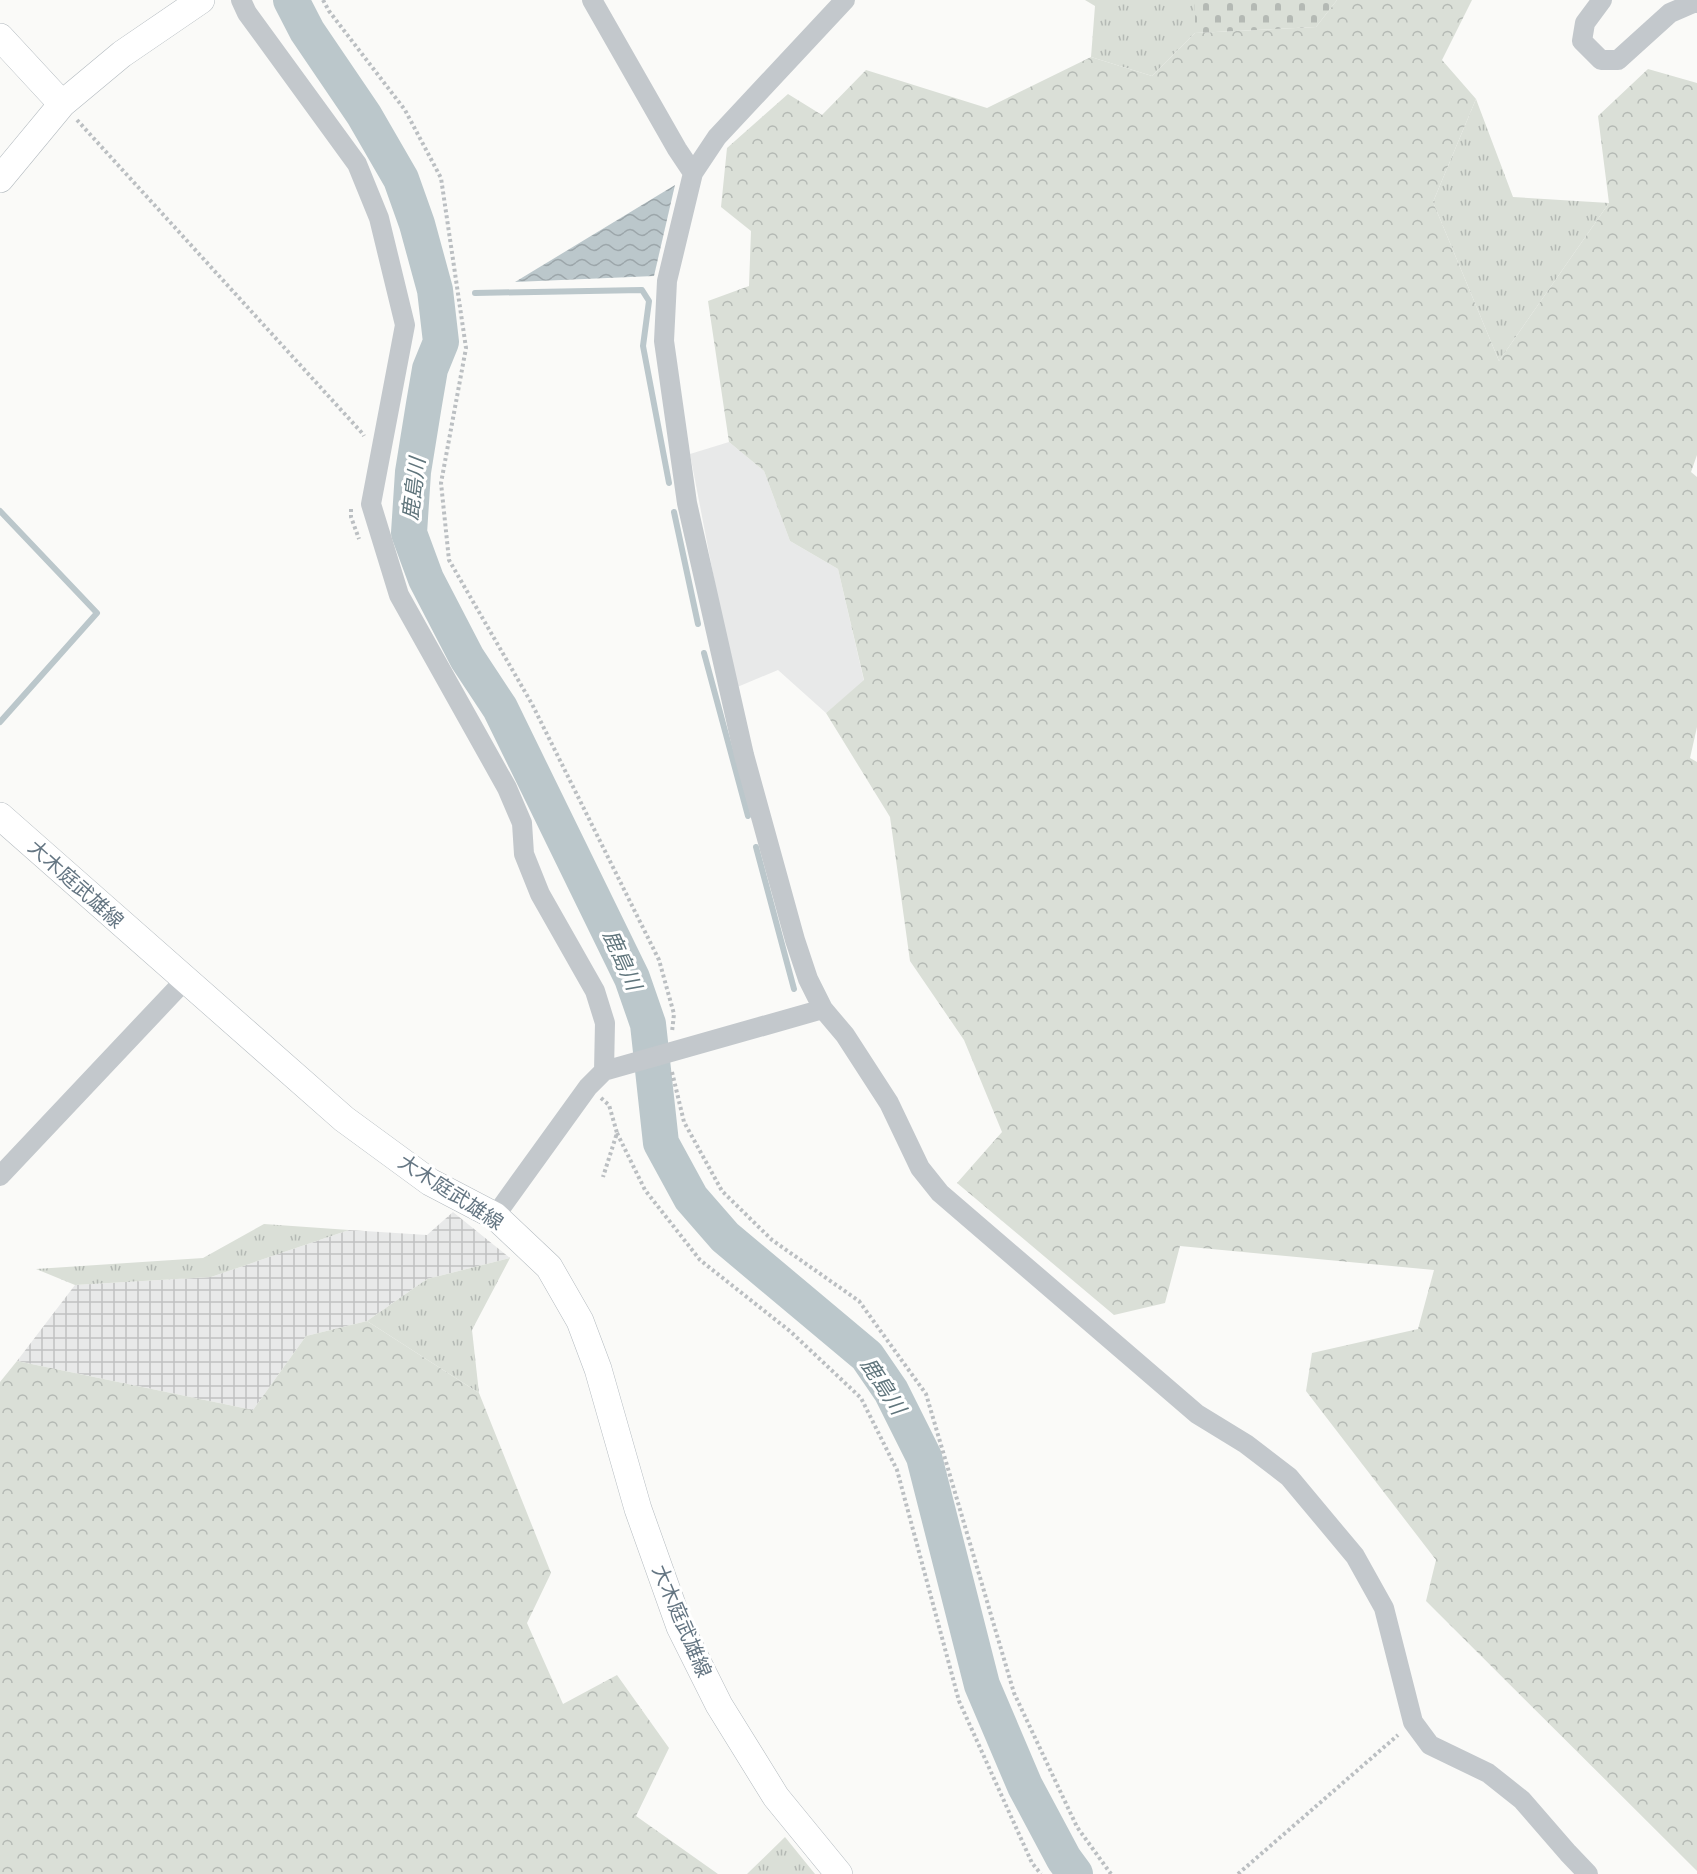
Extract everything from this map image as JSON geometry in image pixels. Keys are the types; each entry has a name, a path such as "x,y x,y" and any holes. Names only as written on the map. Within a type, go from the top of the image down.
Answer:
{"main road":[{"path":"0,179 62,104 122,54 201,0"},
{"path":"0,37 62,104"},
{"name":"大木庭武雄線","path":"0,816 344,1119 430,1182 495,1216 549,1267 580,1321 598,1369 638,1509 680,1627 718,1705 776,1797 839,1874"}],"street":[{"path":"241,0 247,13 357,164 379,218 405,325 371,504 399,595 507,788 522,824 524,854 540,894 595,991 604,1023 609,1069"},
{"path":"592,0 693,173"},
{"path":"845,0 717,137 693,173 667,281 664,341 687,503 747,766 808,979 823,1009 845,1035 889,1103 920,1168 940,1193 1197,1414 1246,1444 1289,1477 1355,1556 1384,1608 1413,1722 1430,1744 1488,1773 1522,1800 1588,1874"},
{"path":"1602,0 1585,23 1582,41 1602,60 1618,60 1670,13 1697,3"},
{"path":"0,1176 185,980"},
{"path":"495,1216 588,1087 609,1069 823,1009"}],"path":[{"path":"323,0 405,110 441,178 466,348 441,483 449,560 532,704 659,960 674,1014 668,1053 684,1122 722,1191 772,1240 859,1301 926,1394 1014,1693 1077,1827 1111,1874"},
{"path":"62,104 363,434 365,444"},
{"path":"351,506 351,517 362,547"},
{"path":"588,1087 609,1106 617,1133 645,1190 700,1260 791,1332 861,1398 897,1470 959,1701 1032,1863 1041,1874"},
{"path":"603,1177 617,1133"},
{"path":"1238,1874 1413,1722"}],"shaded area":[{"path":"729,442 764,471 790,541 838,569 864,681 826,713 778,670 735,688 690,454"},
{"path":"453,1212 510,1258 427,1279 367,1321 306,1336 253,1410 17,1361 75,1285 211,1277 349,1230 427,1235"}],"green space":[{"path":"1085,0 1195,0 1195,33 1152,76 1091,57 1095,6"},
{"path":"1195,0 1337,0 1316,27 1195,33"},
{"path":"1337,0 1472,0 1442,60 1476,99 1433,202 1499,361 1609,203 1598,116 1648,69 1697,83 1697,455 1691,472 1697,477 1697,727 1690,758 1697,762 1697,1871 1426,1601 1436,1560 1306,1391 1312,1353 1418,1329 1434,1270 1180,1246 1165,1303 1114,1315 957,1183 1002,1132 964,1040 910,961 890,817 826,713 864,680 838,569 790,541 764,471 729,442 708,301 749,286 751,231 721,207 727,148 788,94 822,115 866,70 987,108 1091,57 1152,76 1195,33 1316,27"},
{"path":"1476,99 1513,197 1609,203 1499,361 1433,202"},
{"path":"264,1224 349,1230 211,1277 75,1285 36,1269 203,1258"},
{"path":"510,1258 472,1330 479,1393 367,1321 427,1279"},
{"path":"367,1321 479,1393 551,1573 527,1623 563,1704 617,1675 669,1748 636,1816 718,1874 0,1874 0,1382 17,1361 253,1410 306,1336"},
{"path":"785,1837 815,1874 747,1874"}],"water":[{"path":"675,185 654,276 515,282"}],"waterway":[{"name":"鹿島川","path":"291,0 307,31 364,115 401,179 417,224 435,290 441,342 430,369 424,404 413,472 409,533 426,579 467,658 500,708 632,978 648,1024 661,1143 691,1198 725,1237 867,1356 891,1391 924,1457 982,1685 1025,1786 1064,1859 1075,1874"},
{"path":"435,290 449,292"},
{"path":"475,293 642,290 649,301 643,346 669,483"},
{"path":"0,511 97,613 0,722"},
{"path":"674,512 698,624"},
{"path":"704,653 748,816"},
{"path":"756,847 794,989"}]}
